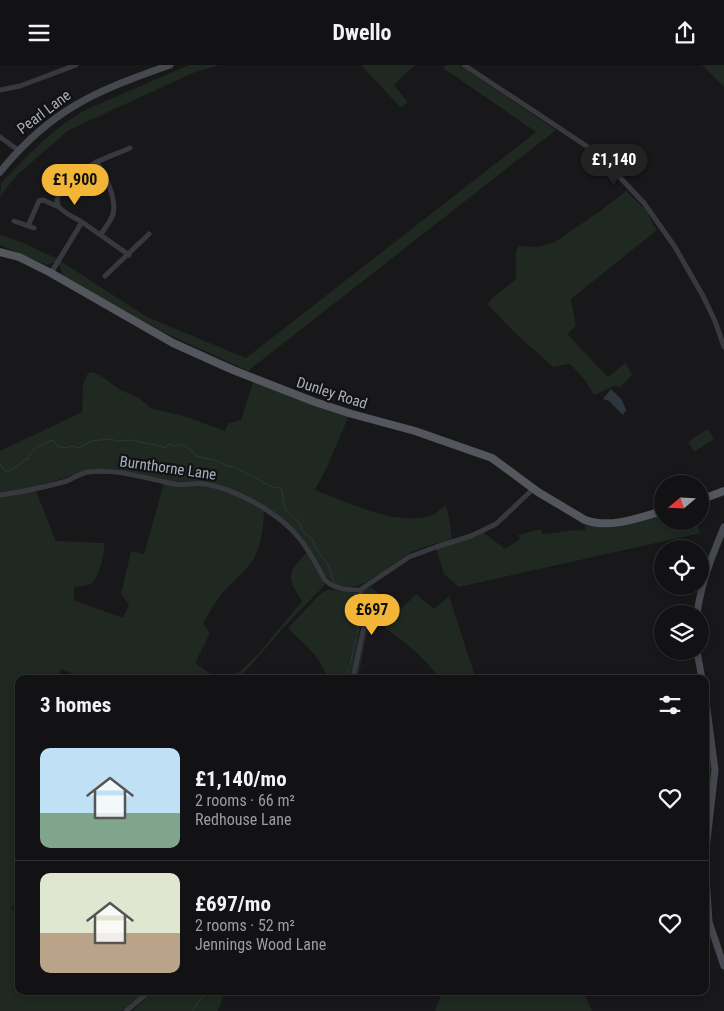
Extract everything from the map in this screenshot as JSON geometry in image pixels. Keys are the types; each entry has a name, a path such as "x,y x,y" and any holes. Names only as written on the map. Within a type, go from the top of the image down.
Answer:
{"main road":[{"name":"Dunley Road","path":"0,251 18,257 51,273 173,343 233,370 352,415 416,431 488,456 533,489 576,516 593,523 618,522 654,513"},
{"path":"709,497 722,494"}],"street":[{"path":"0,90 20,85 61,67 76,65"},
{"name":"Pearl Lane","path":"0,172 18,150 42,128 78,102 122,82 170,65"},
{"path":"464,65 597,153 644,203 675,247 703,297 715,321 724,347"},
{"path":"0,137 18,150"},
{"path":"58,207 56,200 58,196 80,173 96,162 130,148"},
{"path":"96,162 103,171 113,203 113,213 101,235"},
{"path":"28,226 39,201 44,200 58,207 129,255"},
{"path":"14,221 34,228"},
{"path":"51,273 82,223"},
{"path":"105,276 149,234"},
{"name":"Burnthorne Lane","path":"0,495 40,488 72,479 85,473 96,472 143,477 174,485 198,483 211,485 239,495 261,507 290,529 308,550 325,580 330,585 340,589 360,590"},
{"path":"354,675 365,622 360,590 409,557 490,528 509,513 533,489"},
{"path":"699,605 707,570 724,527"},
{"path":"699,660 701,675"},
{"path":"709,722 715,764 709,820"},
{"path":"709,922 724,966"},
{"path":"126,1011 145,995"}],"shaded area":[{"path":"189,65 220,65 193,73 69,130 16,176 0,197 1,183 40,143 73,117"},
{"path":"361,65 415,65 394,85 408,102 401,108"},
{"path":"446,65 459,65 556,130 248,371 163,332 67,278 62,274 60,266 53,263 47,265 0,245 0,234 56,258 147,317 246,358 536,132 443,68"},
{"path":"702,65 724,65 724,87"},
{"path":"626,191 647,211 657,230 571,299 576,326 567,334 608,377 626,363 632,375 620,387 614,386 594,395 585,380 570,364 553,367 518,336 488,305 491,299 516,279 516,251 519,246 538,247 555,242"},
{"path":"93,372 116,387 139,398 150,408 184,416 225,431 228,423 241,420 253,382 349,416 315,490 371,511 401,518 430,516 446,506 452,538 415,551 369,581 358,586 346,587 336,585 326,576 304,542 260,505 207,482 174,482 105,470 71,476 23,490 0,493 0,451 82,412 83,384 88,373"},
{"path":"611,389 622,400 626,410 623,415 609,401 603,399"},
{"path":"708,429 714,439 694,452 688,442"},
{"path":"164,483 206,486 235,495 264,511 262,536 253,560 224,591 203,624 210,633 195,663 212,675 75,675 61,669 59,675 15,675 15,780 13,782 15,783 15,904 11,908 15,913 15,995 142,995 121,1011 0,1011 0,497 36,491 56,541 104,543 102,563 96,579 84,586 74,587 74,600 123,618 129,605 121,594 131,551 144,554"},
{"path":"654,515 654,530 699,530 701,533 670,540 654,540 654,543 459,587 444,574 436,549 484,533 505,549 520,539 518,535 540,529 543,534 576,530 586,531 584,523"},
{"path":"307,552 325,585 285,626 243,674 231,675 240,672 259,653 302,601 293,586 291,575 292,570"},
{"path":"371,587 399,611 416,594 434,609 449,596 475,675 437,675 409,646 371,619 360,669 356,675 368,622 362,591"},
{"path":"327,590 356,593 360,602 362,617 353,675 326,675 316,657 288,628 319,595"},
{"path":"709,761 712,761 709,794"},
{"path":"150,995 224,995 218,1011 132,1011"},
{"path":"441,995 585,995 592,1011 435,1011"}],"waterway":[{"path":"0,464 8,472 21,464 23,460 28,459 29,455 38,447 53,440 57,446 67,448 72,446 78,448 92,441 111,439 116,441 132,440 166,448 168,444 176,446 181,444 191,450 196,456 234,467 272,487 281,488 285,509 298,521 304,533 312,538 315,547 328,565 333,580 338,585"},
{"path":"355,593 360,613 357,633"},
{"path":"350,665 356,638"},
{"path":"348,675 349,670"},
{"path":"193,1011 205,995"}]}
